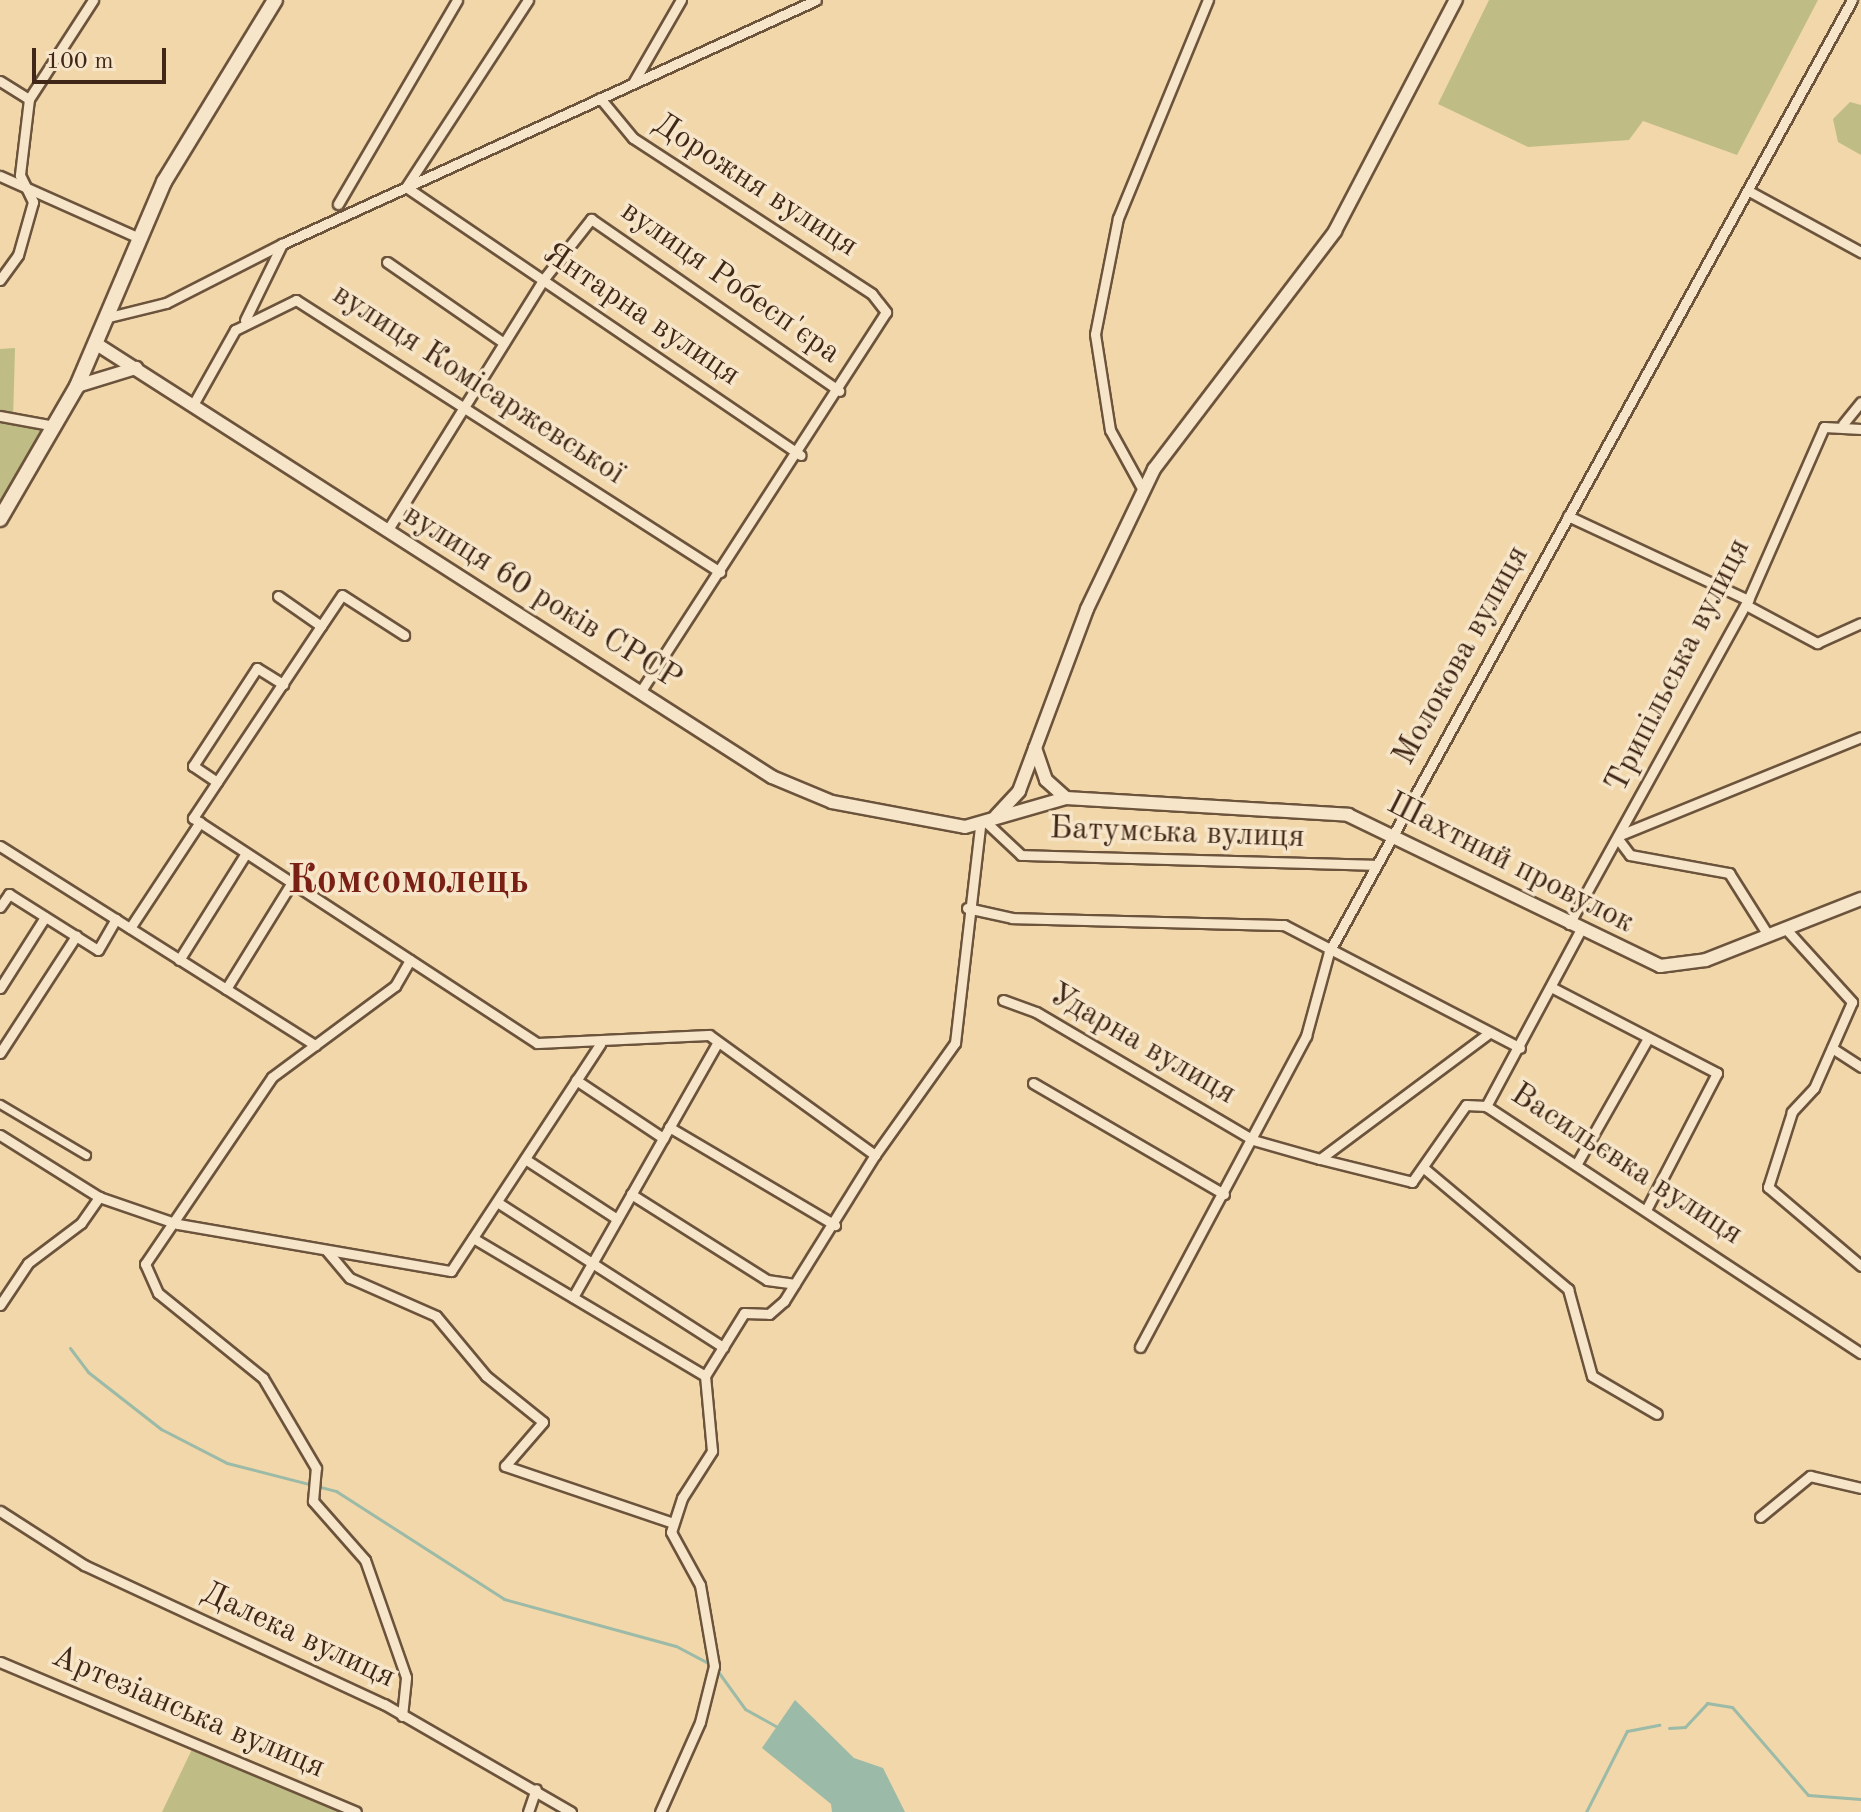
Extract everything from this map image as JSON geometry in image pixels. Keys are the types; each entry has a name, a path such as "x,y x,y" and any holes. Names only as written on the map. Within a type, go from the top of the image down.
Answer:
{"main road":[{"path":"0,519 77,386 137,237 275,0"}],"street":[{"path":"0,280 18,255 33,202 23,186 29,99 93,0"},
{"path":"338,204 457,0"},
{"path":"406,187 528,0"},
{"path":"633,83 681,0"},
{"path":"104,318 166,303 282,244 816,0"},
{"path":"1143,490 1110,430 1095,334 1118,218 1208,0"},
{"path":"660,1812 700,1722 714,1666 700,1585 671,1532 712,1451 705,1376 744,1313 769,1314 795,1284 835,1225 875,1155 943,1068 955,1043 967,908 984,825 1019,791 1034,748 1143,490 1181,426 1343,219 1456,0"},
{"name":"Молокова вулиця","path":"1140,1347 1306,1036 1329,952 1852,0"},
{"path":"0,81 29,99"},
{"name":"Дорожня вулиця","path":"600,98 633,138 872,294 886,312 839,391"},
{"path":"0,176 137,237"},
{"name":"Янтарна вулиця","path":"406,187 800,455"},
{"path":"1749,191 1861,252"},
{"name":"вулиця Робесп'єра","path":"543,280 591,219 839,391"},
{"path":"194,403 245,320 282,244"},
{"path":"387,262 504,343"},
{"path":"387,531 543,280"},
{"name":"вулиця Комісаржевської","path":"245,320 296,300 465,404 720,572"},
{"name":"вулиця 60 років СРСР","path":"95,343 194,403 387,531 810,795 937,825 984,825"},
{"path":"77,386 136,368"},
{"path":"641,690 800,455 839,391"},
{"path":"1861,402 1843,424 1861,429"},
{"path":"0,416 55,426"},
{"name":"Трипільська вулиця","path":"1574,928 1618,837 1747,603 1824,427 1843,424"},
{"path":"1568,516 1747,603 1817,643 1861,623"},
{"path":"130,928 217,782 342,595 404,635"},
{"path":"278,596 321,626"},
{"path":"217,782 193,766 257,668 283,684"},
{"path":"1618,837 1861,737"},
{"path":"1034,748 1046,780 1066,798"},
{"name":"Шахтний провулок","path":"984,825 1066,798 1330,813 1394,833 1574,928 1646,962 1676,966 1861,899"},
{"path":"197,820 537,1043 600,1044 709,1035 875,1155"},
{"name":"Батумська вулиця","path":"984,825 1021,855 1376,865"},
{"name":"Шахтний провулок","path":"1618,837 1630,855 1729,873 1768,935"},
{"path":"0,846 315,1045"},
{"path":"179,960 246,853"},
{"path":"226,989 292,882"},
{"path":"0,907 9,894 98,950 116,919"},
{"path":"967,908 1012,918 1266,922 1520,1048"},
{"path":"0,988 45,917"},
{"name":"Васильєвка вулиця","path":"1574,928 1551,987 1486,1106 1861,1353"},
{"path":"1785,928 1857,1003 1814,1088 1792,1112 1767,1174 1768,1187 1861,1266"},
{"path":"0,1053 76,936"},
{"path":"402,1716 406,1677 365,1560 313,1501 316,1468 263,1378 158,1293 145,1264 178,1224 272,1077 395,986 410,960"},
{"path":"1551,987 1717,1073 1646,1210"},
{"name":"Ударна вулиця","path":"1003,1000 1036,1012 1253,1140 1412,1182 1425,1169"},
{"path":"1320,1159 1489,1033"},
{"path":"1576,1165 1648,1038"},
{"path":"573,1297 718,1042"},
{"path":"0,1135 99,1197 178,1224 451,1271 600,1044"},
{"path":"1832,1048 1861,1067"},
{"path":"576,1080 663,1138"},
{"path":"1033,1083 1224,1194"},
{"path":"0,1104 86,1155"},
{"path":"1486,1106 1466,1105 1425,1169 1568,1289 1592,1376 1657,1414"},
{"path":"669,1127 835,1225"},
{"path":"525,1159 617,1219"},
{"path":"631,1194 767,1280 795,1284"},
{"path":"0,1305 28,1263 81,1223 99,1197"},
{"path":"497,1202 723,1347"},
{"path":"473,1238 705,1376"},
{"path":"327,1251 350,1278 436,1316 486,1376 543,1422 505,1466 673,1523"},
{"path":"1760,1517 1810,1476 1861,1488"},
{"name":"Далека вулиця","path":"0,1511 84,1565 402,1716 536,1789 571,1812"},
{"name":"Артезіанська вулиця","path":"0,1662 356,1812"},
{"path":"528,1812 536,1789"}],"shaded area":[{"path":"1489,0 1818,0 1737,155 1643,121 1629,140 1528,147 1438,104"},
{"path":"1850,102 1861,105 1861,155 1838,142 1833,119"},
{"path":"15,348 13,421 45,430 0,501 0,349"},
{"path":"795,1700 854,1758 883,1768 905,1812 832,1812 831,1804 762,1748"},
{"path":"195,1743 356,1812 162,1812"}],"waterway":[{"path":"70,1348 88,1372 161,1429 227,1463 336,1491 504,1599 676,1646 714,1666 745,1709 776,1726"},
{"path":"1669,1728 1685,1727 1707,1703 1732,1707 1808,1795 1861,1799"},
{"path":"1586,1812 1627,1731 1659,1725"}],"district":[{"name":"Комсомолець","path":"408,882"}]}
